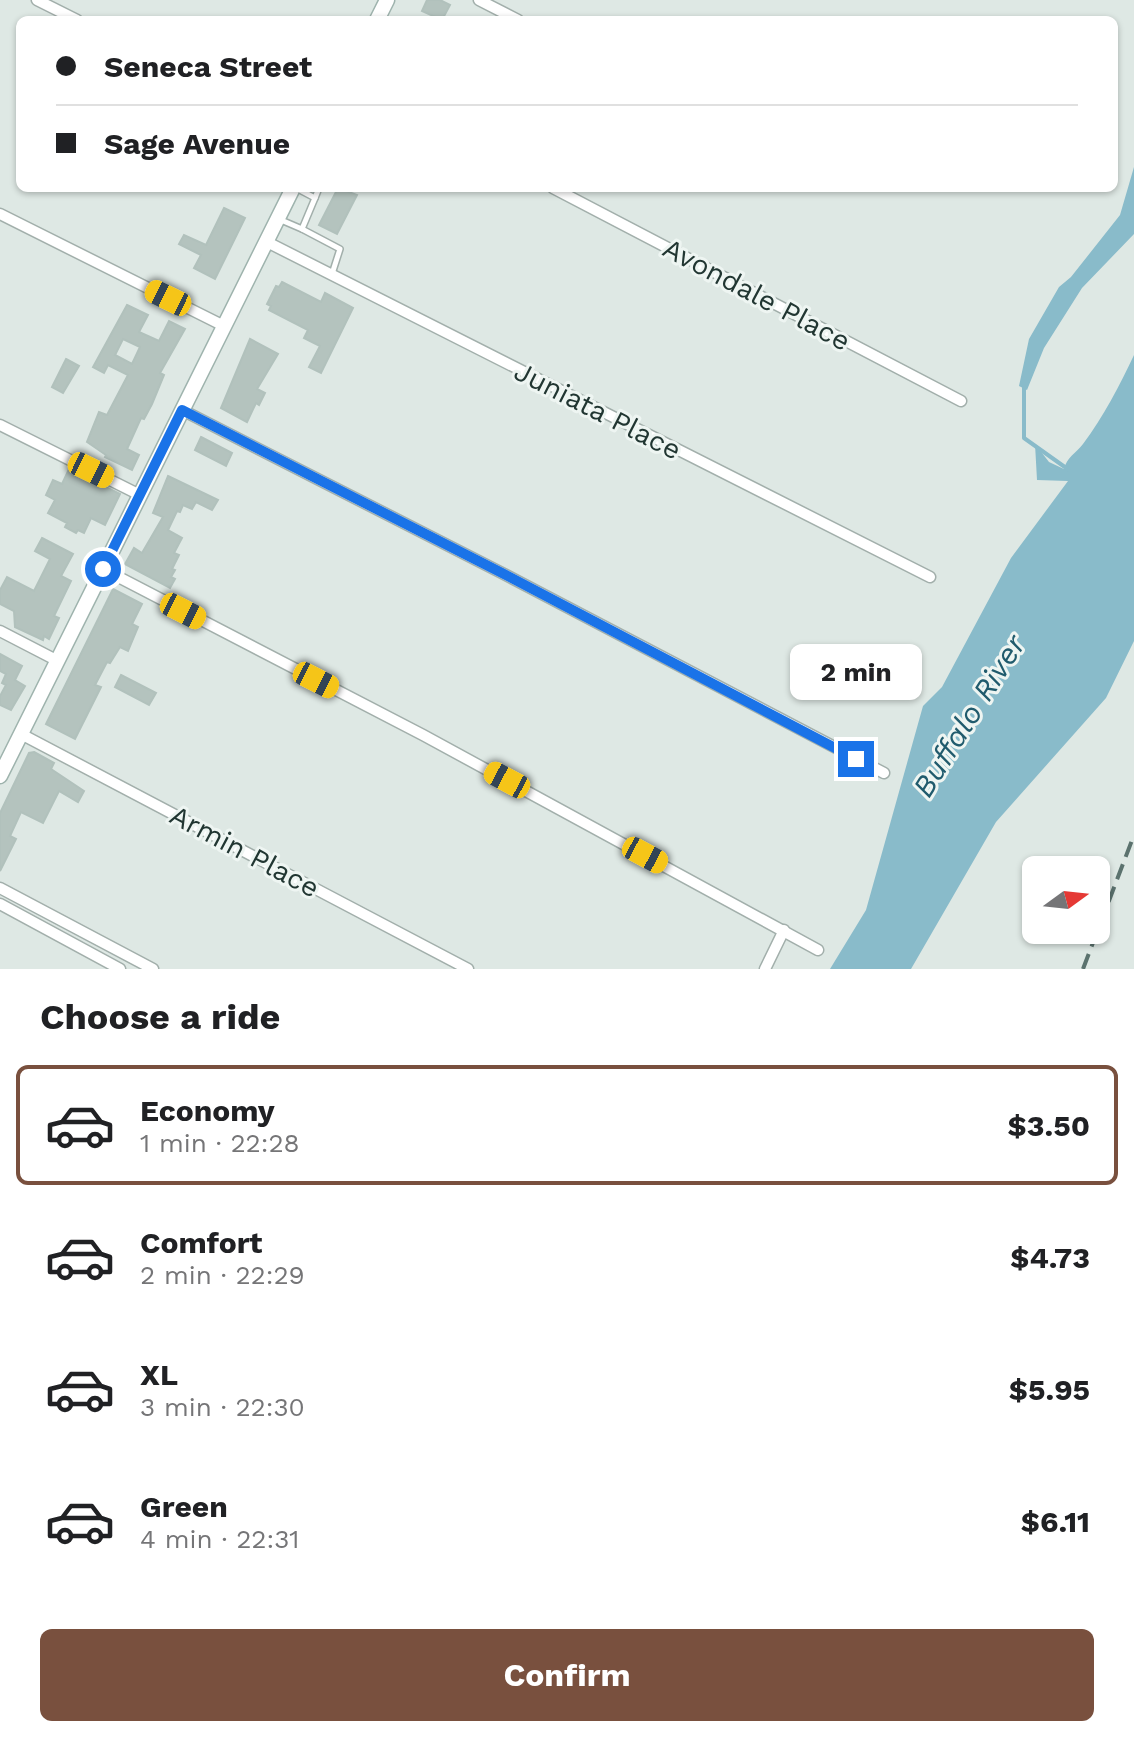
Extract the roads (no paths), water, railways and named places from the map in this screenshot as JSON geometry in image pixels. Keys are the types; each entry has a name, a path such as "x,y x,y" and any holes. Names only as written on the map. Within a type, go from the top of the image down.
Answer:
{"main road":[{"path":"0,776 292,192"}],"street":[{"path":"37,0 69,16"},
{"path":"479,0 510,16"},
{"name":"Avondale Place","path":"561,192 961,401"},
{"path":"0,214 224,326"},
{"name":"Juniata Place","path":"267,242 930,577"},
{"path":"182,410 884,773"},
{"path":"0,425 140,495"},
{"path":"103,569 423,735 818,950"},
{"path":"0,631 58,661"},
{"name":"Armin Place","path":"21,734 468,969"},
{"path":"0,888 146,967"},
{"path":"0,904 120,969"},
{"path":"765,969 784,930"}],"lane":[{"path":"302,192 315,198"},
{"path":"302,229 317,192"},
{"path":"278,219 340,249 331,275"}],"water":[{"path":"1134,167 1134,234 1082,288 1044,348 1027,390 1019,386 1029,339 1059,287 1071,277 1120,215"},
{"path":"1134,355 1134,641 1106,698 996,822 911,969 830,969 866,910 923,706 942,687 1011,558 1068,481 1037,480 1035,444 1049,462 1064,469 1104,412"}],"waterway":[{"name":"Buffalo River","path":"1024,383 1024,438 1069,470"}],"railway":[{"path":"1083,969 1134,835"}]}
